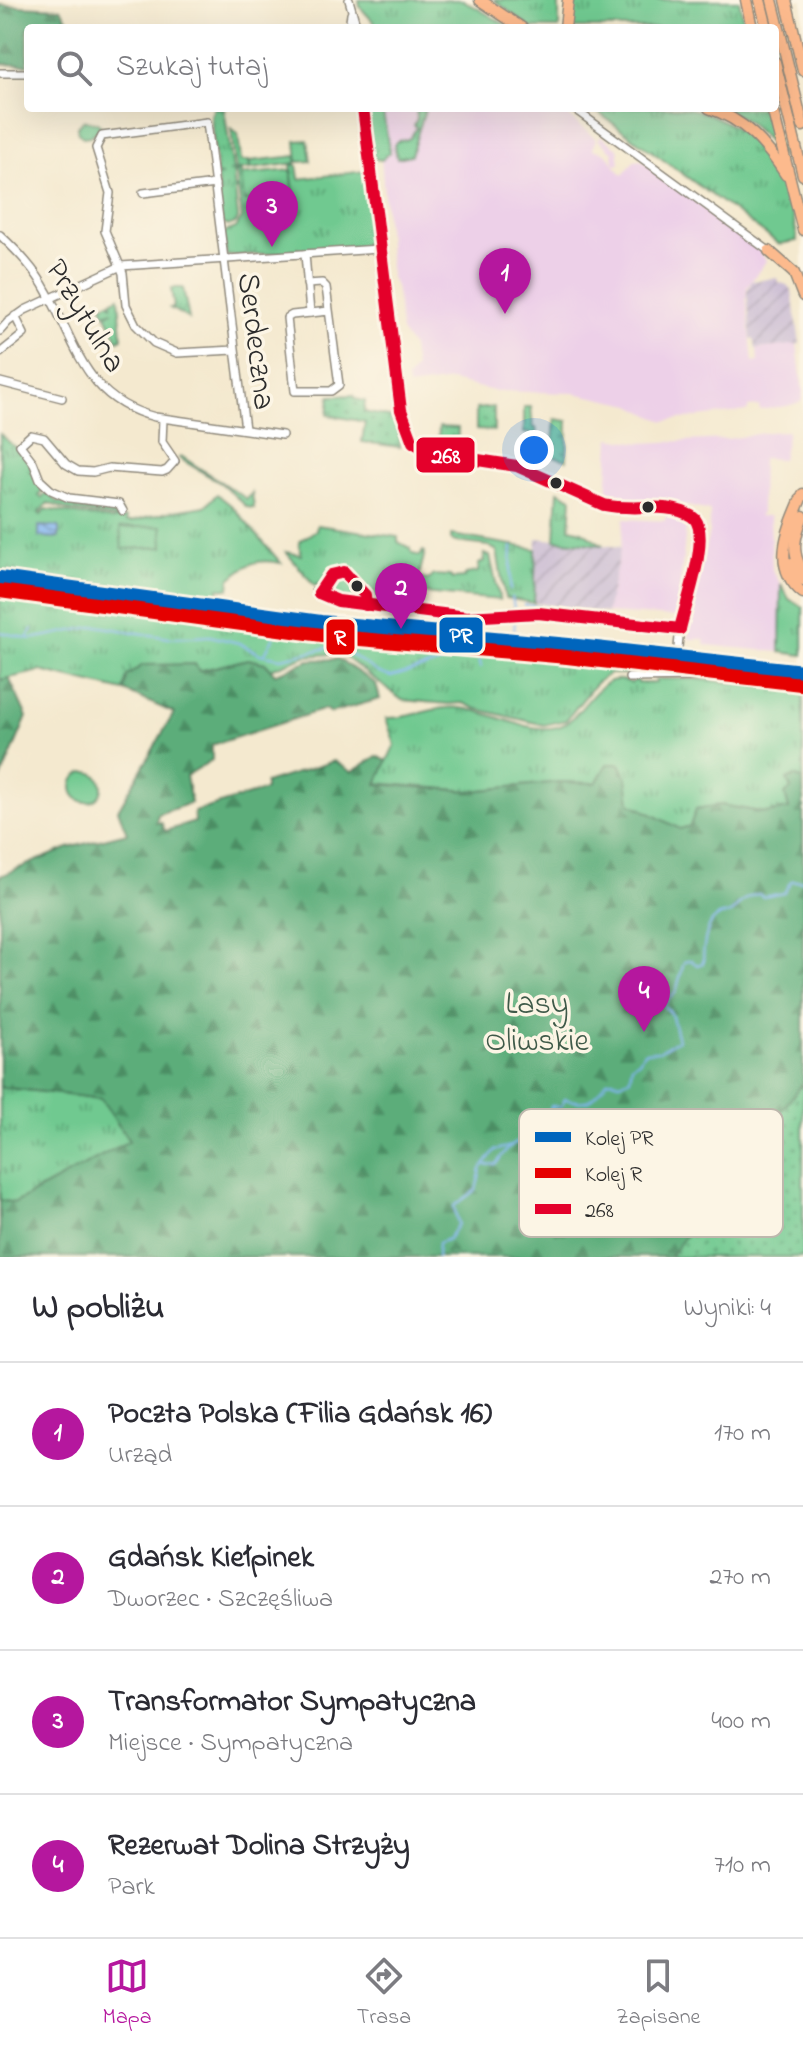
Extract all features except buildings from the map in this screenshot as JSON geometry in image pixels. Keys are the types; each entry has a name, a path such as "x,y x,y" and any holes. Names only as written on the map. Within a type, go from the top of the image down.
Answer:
{"highway":[{"path":"480,0 516,24"},
{"path":"565,24 568,0"},
{"path":"746,0 751,24"},
{"path":"760,0 766,24"},
{"path":"772,0 778,24"},
{"path":"786,0 803,70"},
{"path":"779,28 803,126"},
{"path":"779,78 803,175"},
{"path":"719,112 754,133 774,156 791,184"},
{"path":"773,112 803,230"},
{"path":"769,251 794,273 803,296"},
{"path":"803,494 786,537 783,555 785,570 803,593"},
{"path":"803,516 795,536 794,549 803,571"},
{"path":"786,537 791,566 803,580"}],"street":[{"path":"0,73 24,73"},
{"path":"363,112 397,383 407,432 414,444 430,454 523,467 601,505 678,510 689,514 696,521 700,537 680,629 676,676"},
{"path":"578,112 769,251"},
{"name":"Serdeczna","path":"121,266 105,231 109,188 96,152 97,143 107,135 207,122 245,429"},
{"path":"143,193 215,184"},
{"name":"Przytulna","path":"0,235 31,267 51,298 81,362 92,379 115,400 137,412 163,419 282,435"},
{"path":"0,331 15,316 121,266 379,249"},
{"path":"305,254 310,313"},
{"path":"121,266 128,311 136,325 154,343 177,353 235,350"},
{"path":"307,284 325,285 329,311 339,385 331,391 295,391 287,318 329,311"},
{"path":"0,353 24,334 15,316"},
{"path":"0,382 62,398"},
{"path":"123,511 119,504 74,499 51,490 40,480 33,462 20,445 31,435 44,438 66,464 82,472 109,468 162,472 175,461 162,442 163,419"},
{"path":"317,592 338,601 467,617 538,613 680,629"},
{"path":"629,678 676,676 803,688"}],"shaded area":[{"path":"377,112 563,112 596,139 593,149 606,153 614,164 613,152 598,140 601,136 618,148 620,164 614,165 623,175 634,161 641,160 759,249 766,261 747,287 746,297 753,362 758,362 757,349 797,344 803,393 801,402 665,421 632,405 574,393 494,391 451,381 408,387 407,379 415,369 412,347 401,332 396,287 391,279"},
{"path":"777,278 792,291 800,344 756,349 754,339 751,339 747,291 752,281"},
{"path":"788,431 782,459 762,458 761,513 758,516 770,516 772,570 781,584 780,652 706,645 704,639 689,639 688,624 709,532 710,511 683,505 607,500 610,438 641,443 728,439"},
{"path":"666,515 682,517 686,528 677,617 606,613 624,519 665,521"},
{"path":"537,538 621,547 606,613 534,603"}],"green space":[{"path":"359,0 463,0 504,24 375,24 360,7"},
{"path":"494,0 559,0 559,24 526,24"},
{"path":"578,0 739,0 744,24 571,24 571,14"},
{"path":"0,5 61,8 70,24 24,24 24,65 0,64"},
{"path":"212,112 225,112 233,171 229,172 233,172 238,218 236,223 228,226 222,223 217,177 222,175 217,176"},
{"path":"367,112 383,112 390,152 382,160 372,155"},
{"path":"416,112 424,112 411,155 397,158 394,145 409,138 417,128 414,125"},
{"path":"598,112 702,112 724,121 750,138 778,170 790,205 797,241 779,244"},
{"path":"728,112 770,112 781,157 768,141"},
{"path":"84,120 102,127 83,137 78,133 77,126"},
{"path":"231,129 238,134 241,161 249,161 250,169 236,170"},
{"path":"308,140 311,161 298,162 296,141"},
{"path":"296,156 296,163 251,169 251,161"},
{"path":"291,165 297,165 299,179 365,171 374,240 365,248 227,256 223,233 236,228 242,218 236,172 241,171 245,201 294,195"},
{"path":"291,170 294,195 244,201 241,175"},
{"path":"171,288 183,288 189,319 170,308 174,307"},
{"path":"119,297 122,338 118,340 106,315 113,311 105,314 102,306 109,302 113,306 111,301"},
{"path":"354,395 355,399 365,401 364,412 399,419 400,447 362,442 365,422 328,415 330,396"},
{"path":"494,407 494,431 476,430 476,409"},
{"path":"524,407 531,407 537,434 524,433"},
{"path":"555,419 568,421 567,460 552,456"},
{"path":"439,427 458,428 457,449 438,446"},
{"path":"0,434 28,459 43,489 39,496 42,498 46,493 58,502 120,511 121,514 116,518 68,510 48,503 39,513 41,515 46,509 112,520 126,518 126,522 131,522 205,506 217,494 232,506 281,563 265,561 248,566 230,579 229,589 219,588 217,601 0,571"},
{"path":"181,456 247,499 252,493 254,508 247,507 222,484 179,458"},
{"path":"558,491 572,498 570,528 582,531 603,545 555,540"},
{"path":"317,525 398,537 398,542 410,548 413,554 420,556 425,552 419,576 425,580 433,575 464,578 466,574 478,572 479,564 485,561 484,554 490,556 500,600 399,591 387,602 379,601 358,577 345,569 329,571 315,586 286,552 301,555 299,542 316,530"},
{"path":"162,526 163,547 122,549 120,528"},
{"path":"451,535 536,549 534,603 505,598 497,551 488,546 456,542 451,540"},
{"path":"338,574 347,577 361,594 358,601 340,598 330,592 328,583"},
{"path":"0,582 338,627 375,633 375,637 397,639 397,635 463,639 672,660 671,666 663,674 609,674 596,683 566,720 544,725 463,703 402,700 345,657 333,654 305,656 271,669 265,663 248,659 198,671 127,676 124,691 41,671 0,680"},
{"path":"781,584 789,599 803,607 803,655 780,652"},
{"name":"Lasy Oliwskie","path":"248,659 265,663 275,674 309,660 338,659 376,684 380,699 330,713 325,709 212,745 212,760 186,776 191,803 158,814 156,823 161,822 165,831 195,822 194,812 265,790 265,783 334,761 352,772 377,756 387,761 377,784 471,791 560,782 596,783 607,764 620,764 627,778 630,803 680,829 690,826 696,809 721,805 766,813 789,809 785,794 791,789 787,780 795,776 803,780 803,1083 783,1109 519,1109 519,1237 686,1237 672,1255 674,1257 0,1257 0,1200 15,1203 129,1141 101,1099 0,1087 0,876 68,848 127,833 118,810 174,713 124,691 127,676 143,665 195,664 199,671"},
{"path":"680,661 803,675 803,685 687,674 681,670"},
{"path":"9,678 27,717 0,781 0,680"},
{"path":"637,679 638,683 656,683 656,679 696,679 803,690 803,780 795,776 789,809 766,813 721,805 696,809 772,1068 797,1095 788,1108 714,1091 663,1109 519,1109 519,1160 242,1257 596,784 560,782 471,791 376,783 395,745 386,718 442,708 460,708 521,725 557,727 576,715 609,682 619,680 631,683"},
{"path":"87,772 93,773 101,781 101,793 93,801 87,802 81,801 73,793 72,787 73,781 81,773"},
{"path":"803,1083 803,1257 671,1255 685,1237 783,1237 783,1109"},
{"path":"0,1087 101,1099 130,1142 15,1203 0,1200"}],"water":[{"path":"39,526 59,527 59,538 39,537"}],"waterway":[{"path":"510,590 512,547"},
{"path":"512,597 514,608"},
{"path":"524,605 574,611"},
{"path":"514,633 515,619"},
{"path":"0,632 31,639 97,626 169,638 210,636 281,658 337,646 379,673 391,677 476,653 511,647 513,643"},
{"path":"28,637 32,629"},
{"path":"265,653 278,629"},
{"path":"478,653 481,667"},
{"path":"659,1051 678,1040 665,1003 676,992 684,962 703,963 705,939 712,922 718,916 731,913 751,896 784,893 791,881 803,881"},
{"path":"550,1109 551,1106 561,1107 565,1099 590,1100 607,1081 621,1083 630,1078 632,1065 639,1061 644,1052 657,1051"},
{"path":"486,1165 496,1164 519,1142"},
{"path":"437,1257 438,1243 448,1239 458,1224 454,1206 476,1190 481,1169 495,1150 512,1146"}],"rail line":[{"name":"PR","path":"0,578 321,622 803,671"},
{"name":"R","path":"0,591 337,637 567,657 801,684"}],"transit line":[{"name":"268","path":"364,112 401,410 413,442 432,453 517,466 604,505 672,509 693,517 699,528 700,541 680,629"},
{"name":"268","path":"319,593 331,575 344,572 365,595 366,605"},
{"name":"268","path":"319,593 338,601 467,617 538,613 680,629"}],"place":[{"name":"Transformator Sympatyczna","path":"272,247"},
{"name":"Poczta Polska (Filia Gdańsk 16)","path":"505,314"},
{"name":"Gdańsk Kiełpinek","path":"401,629"},
{"name":"Rezerwat Dolina Strzyży","path":"644,1032"}]}
